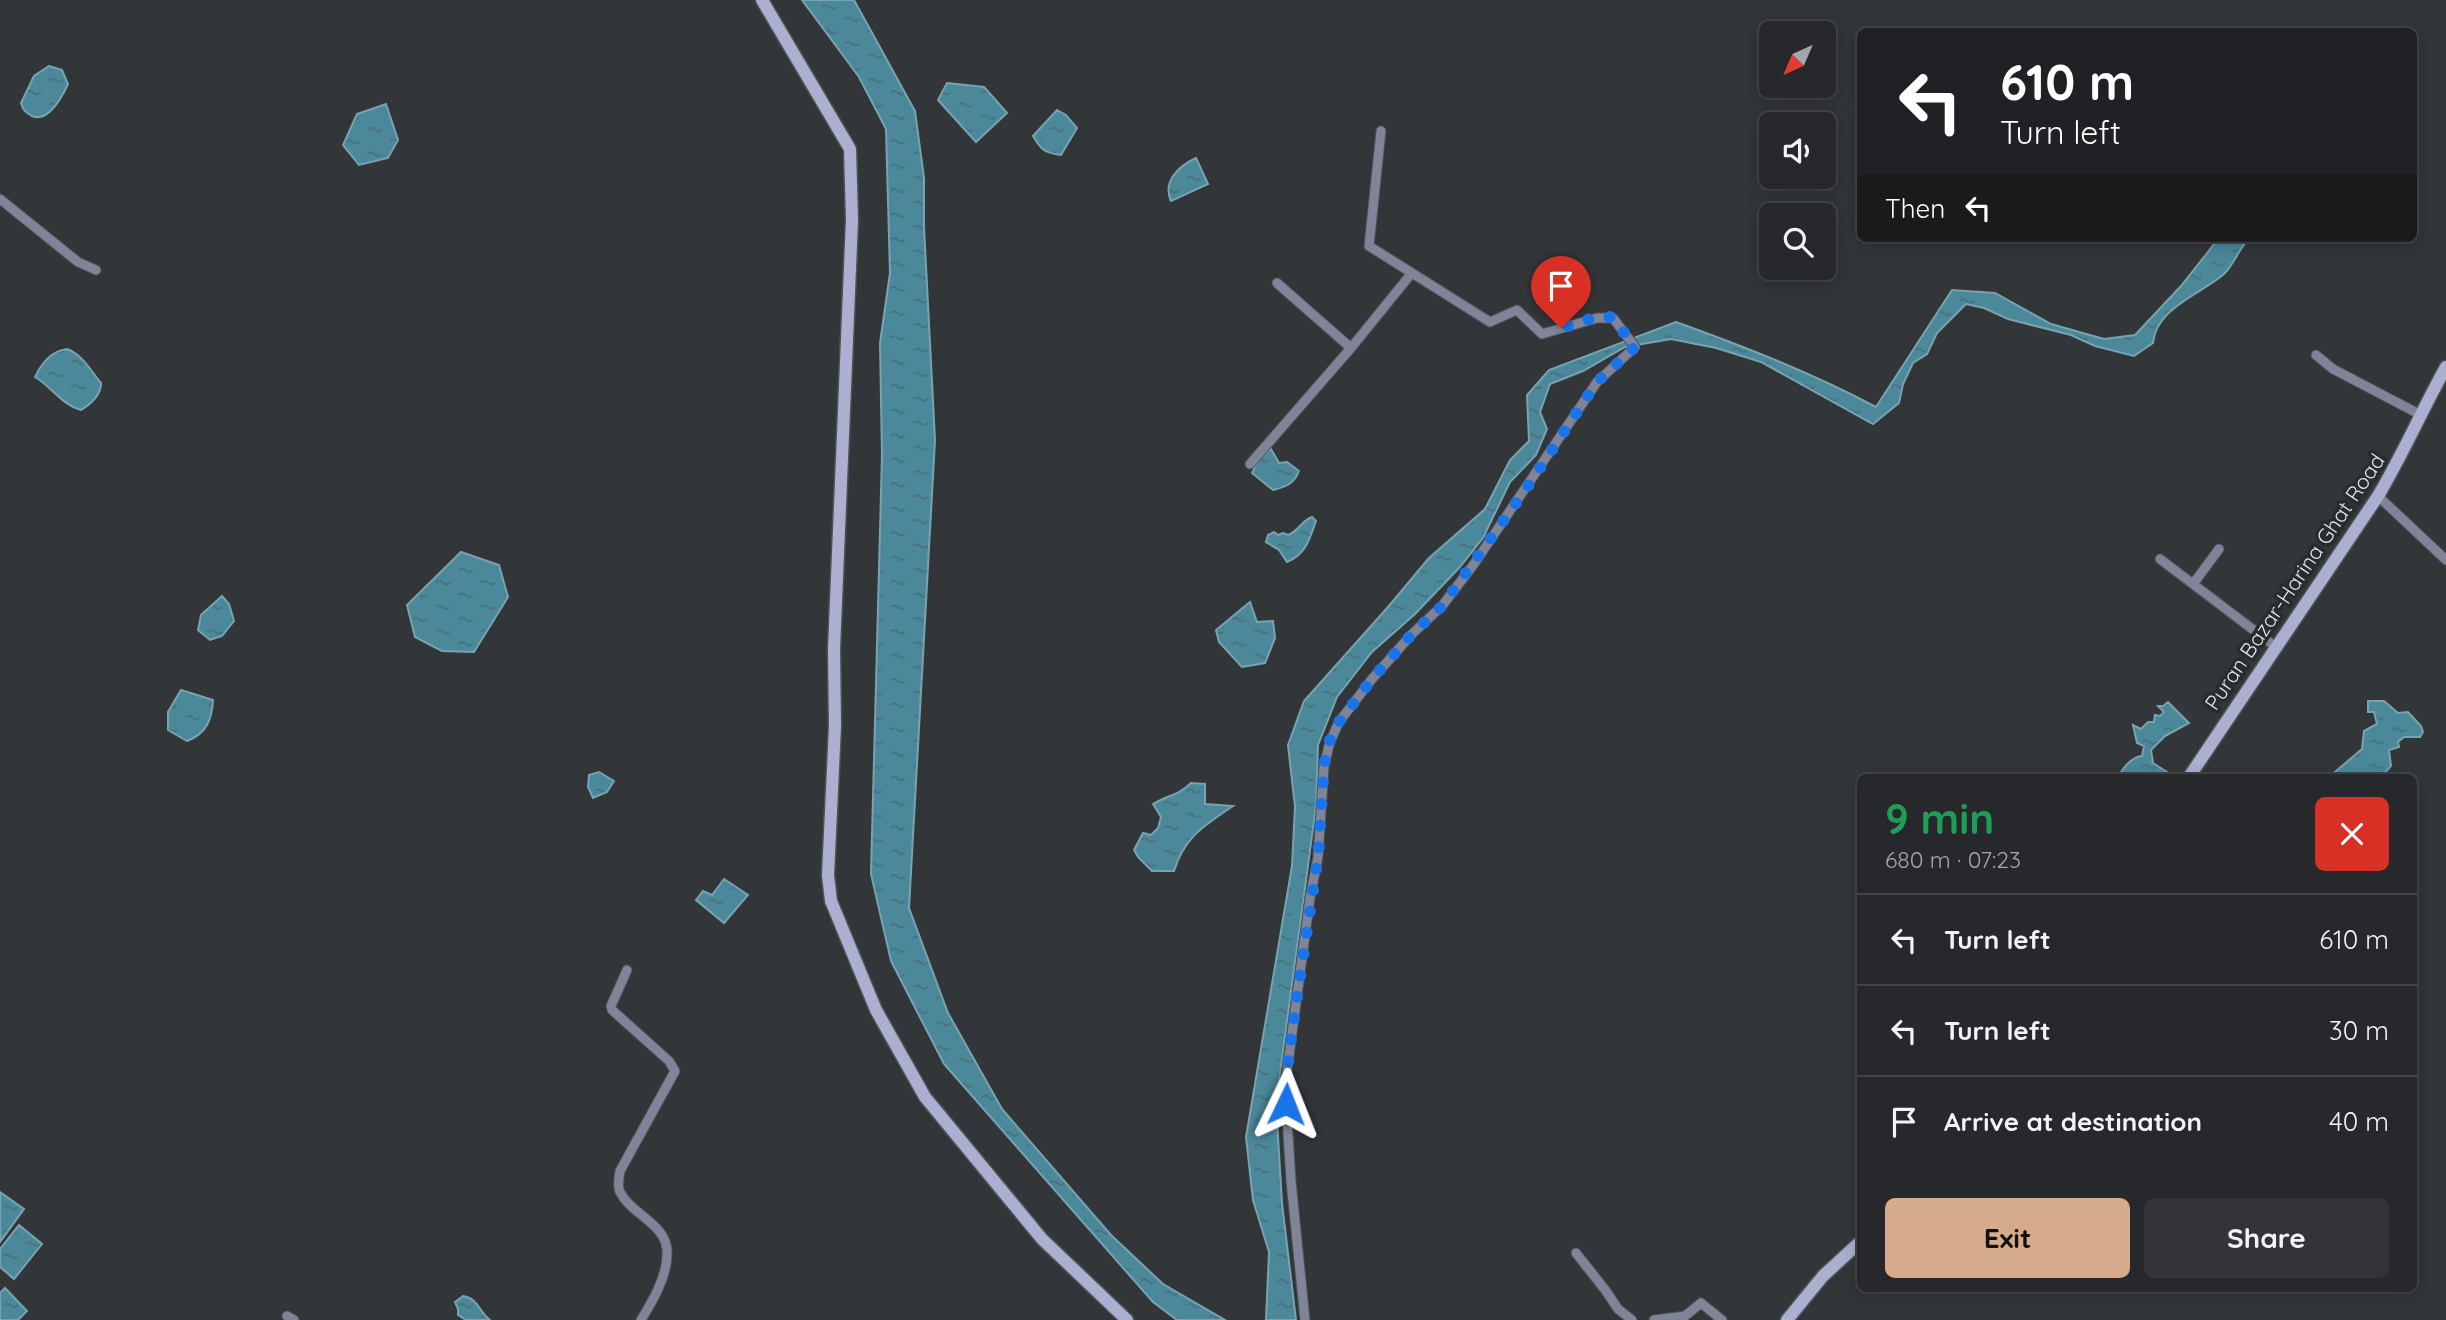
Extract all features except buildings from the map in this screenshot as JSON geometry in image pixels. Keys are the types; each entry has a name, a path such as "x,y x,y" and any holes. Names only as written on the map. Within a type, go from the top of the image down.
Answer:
{"main road":[{"path":"762,0 850,149 852,220 834,649 835,726 828,875 831,901 876,1010 925,1097 1042,1239 1127,1320"},
{"name":"Puran Bazar-Harina Ghat Road","path":"2191,774 2378,496 2446,367"},
{"path":"1787,1320 1823,1276 1857,1245"}],"street":[{"path":"1305,1320 1291,1181 1285,1086 1318,857 1324,766 1329,742 1339,722 1372,679 1412,634 1442,606 1474,565 1597,382 1635,347 1612,317 1597,317 1542,334 1517,310 1490,322 1369,246 1381,131"},
{"path":"0,199 78,262 96,270"},
{"path":"1250,464 1411,274"},
{"path":"1277,283 1351,348"},
{"path":"2316,355 2333,369 2419,414"},
{"path":"2378,496 2446,560"},
{"path":"2193,584 2219,549"},
{"path":"2160,559 2276,646"},
{"path":"627,970 615,996 612,1010 669,1061 675,1071 621,1171 618,1184 620,1193 666,1240 666,1269 640,1320"},
{"path":"1576,1254 1618,1309 1632,1320"},
{"path":"1654,1320 1685,1316 1701,1303 1722,1320"}],"water":[{"path":"802,0 854,0 915,111 924,178 935,440 909,908 948,1013 1002,1109 1111,1235 1163,1284 1225,1320 1177,1320 1153,1302 944,1064 891,961 871,874 882,455 880,343 890,273 886,129 859,77"},
{"path":"49,66 62,70 68,84 49,112 44,116 32,116 25,111 21,103 34,76"},
{"path":"947,83 984,87 1007,113 976,142 938,100"},
{"path":"386,104 398,140 388,158 359,165 343,145 357,114"},
{"path":"1057,110 1066,115 1077,128 1061,155 1044,150 1033,136"},
{"path":"1196,158 1208,184 1171,201 1170,181 1178,170"},
{"path":"2216,242 2246,242 2224,274 2171,311 2162,320 2153,343 2134,356 1966,304 1937,333 1927,354 1913,363 1903,384 1899,403 1873,424 1761,362 1716,348 1671,339 1625,347 1583,371 1550,384 1540,412 1547,429 1536,455 1510,482 1483,538 1459,568 1415,614 1372,652 1337,697 1318,745 1316,806 1276,1103 1282,1203 1296,1320 1266,1320 1269,1252 1253,1200 1246,1137 1292,866 1295,807 1288,745 1304,701 1429,558 1485,509 1510,460 1529,441 1527,395 1549,370 1676,322 1827,382 1876,407 1952,290 1995,293 2051,324 2104,339 2135,335 2181,286"},
{"path":"67,349 82,359 101,383 97,396 81,410 68,404 35,377 48,358"},
{"path":"1271,449 1279,463 1287,462 1299,471 1289,484 1273,490 1252,473"},
{"path":"1312,517 1316,521 1309,540 1303,551 1293,559 1287,562 1279,550 1266,542 1268,535 1274,532 1288,535"},
{"path":"461,552 499,565 508,597 474,652 442,651 415,637 407,605"},
{"path":"222,596 229,604 234,621 222,636 210,640 198,630 201,615"},
{"path":"1250,602 1257,622 1273,621 1275,638 1265,663 1242,667 1219,642 1216,630"},
{"path":"181,690 213,700 207,725 187,741 168,730 168,712"},
{"path":"2368,701 2384,701 2398,713 2408,712 2423,732 2420,737 2404,737 2398,742 2399,747 2389,750 2391,766 2384,774 2333,774 2362,749 2364,731 2377,724 2374,712 2368,712"},
{"path":"2168,702 2189,723 2165,736 2151,750 2153,763 2167,772 2120,774 2131,761 2142,756 2144,746 2137,743 2133,725 2141,729 2148,722 2154,722 2155,715 2160,716 2164,712 2158,706"},
{"path":"599,772 614,781 607,792 593,798 588,787 589,775"},
{"path":"1191,783 1205,784 1205,804 1233,806 1204,826 1190,840 1174,871 1152,871 1134,850 1143,833 1151,835 1158,828 1161,817 1153,804"},
{"path":"724,879 748,895 724,923 696,900 703,891 712,895"},
{"path":"0,1192 24,1209 0,1242"},
{"path":"19,1225 42,1244 14,1279 0,1267 0,1249"},
{"path":"5,1288 27,1311 18,1320 0,1320 0,1293"},
{"path":"463,1296 472,1299 490,1320 466,1320 458,1315 455,1302"}],"route":[{"path":"1286,1104 1285,1086 1318,857 1324,766 1329,742 1339,722 1372,679 1412,634 1442,606 1474,565 1597,382 1635,347 1612,317 1597,317 1561,328"}]}
